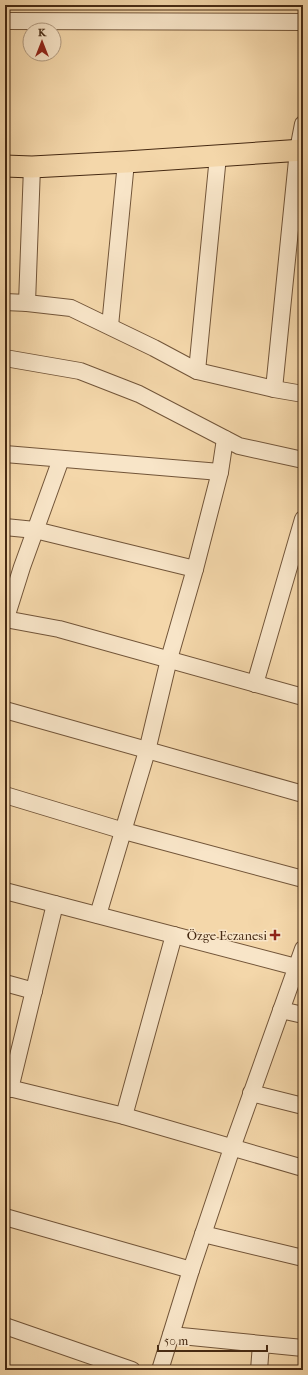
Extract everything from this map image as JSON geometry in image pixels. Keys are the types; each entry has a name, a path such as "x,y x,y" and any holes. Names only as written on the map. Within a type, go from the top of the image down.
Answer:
{"main road":[{"path":"5,166 32,167 126,162 300,150"}],"street":[{"path":"5,15 5,21 303,22"},
{"path":"274,389 303,124"},
{"path":"197,371 218,156"},
{"path":"110,326 126,162"},
{"path":"27,303 32,167"},
{"path":"5,302 71,308 110,326 197,371 274,389 303,394"},
{"path":"5,358 80,371 139,394 240,446 303,460"},
{"path":"98,915 147,750 169,659 195,569 220,472 225,439"},
{"path":"5,454 220,472"},
{"path":"61,459 22,567 5,620 59,629 303,697"},
{"path":"255,684 302,523"},
{"path":"5,527 35,530 195,569"},
{"path":"5,710 303,794"},
{"path":"5,795 124,831 303,879"},
{"path":"5,891 296,968"},
{"path":"55,904 8,1088 124,1116 303,1168"},
{"path":"124,1116 174,935"},
{"path":"160,1370 191,1270 232,1148 303,949"},
{"path":"5,983 34,991"},
{"path":"281,1010 303,1015"},
{"path":"251,1093 303,1106"},
{"path":"5,1217 191,1270"},
{"path":"203,1234 303,1258"},
{"path":"5,1326 132,1370"},
{"path":"171,1335 303,1348"},
{"path":"258,1370 261,1344"}],"place":[{"name":"Özge Eczanesi","path":"275,935"}]}
